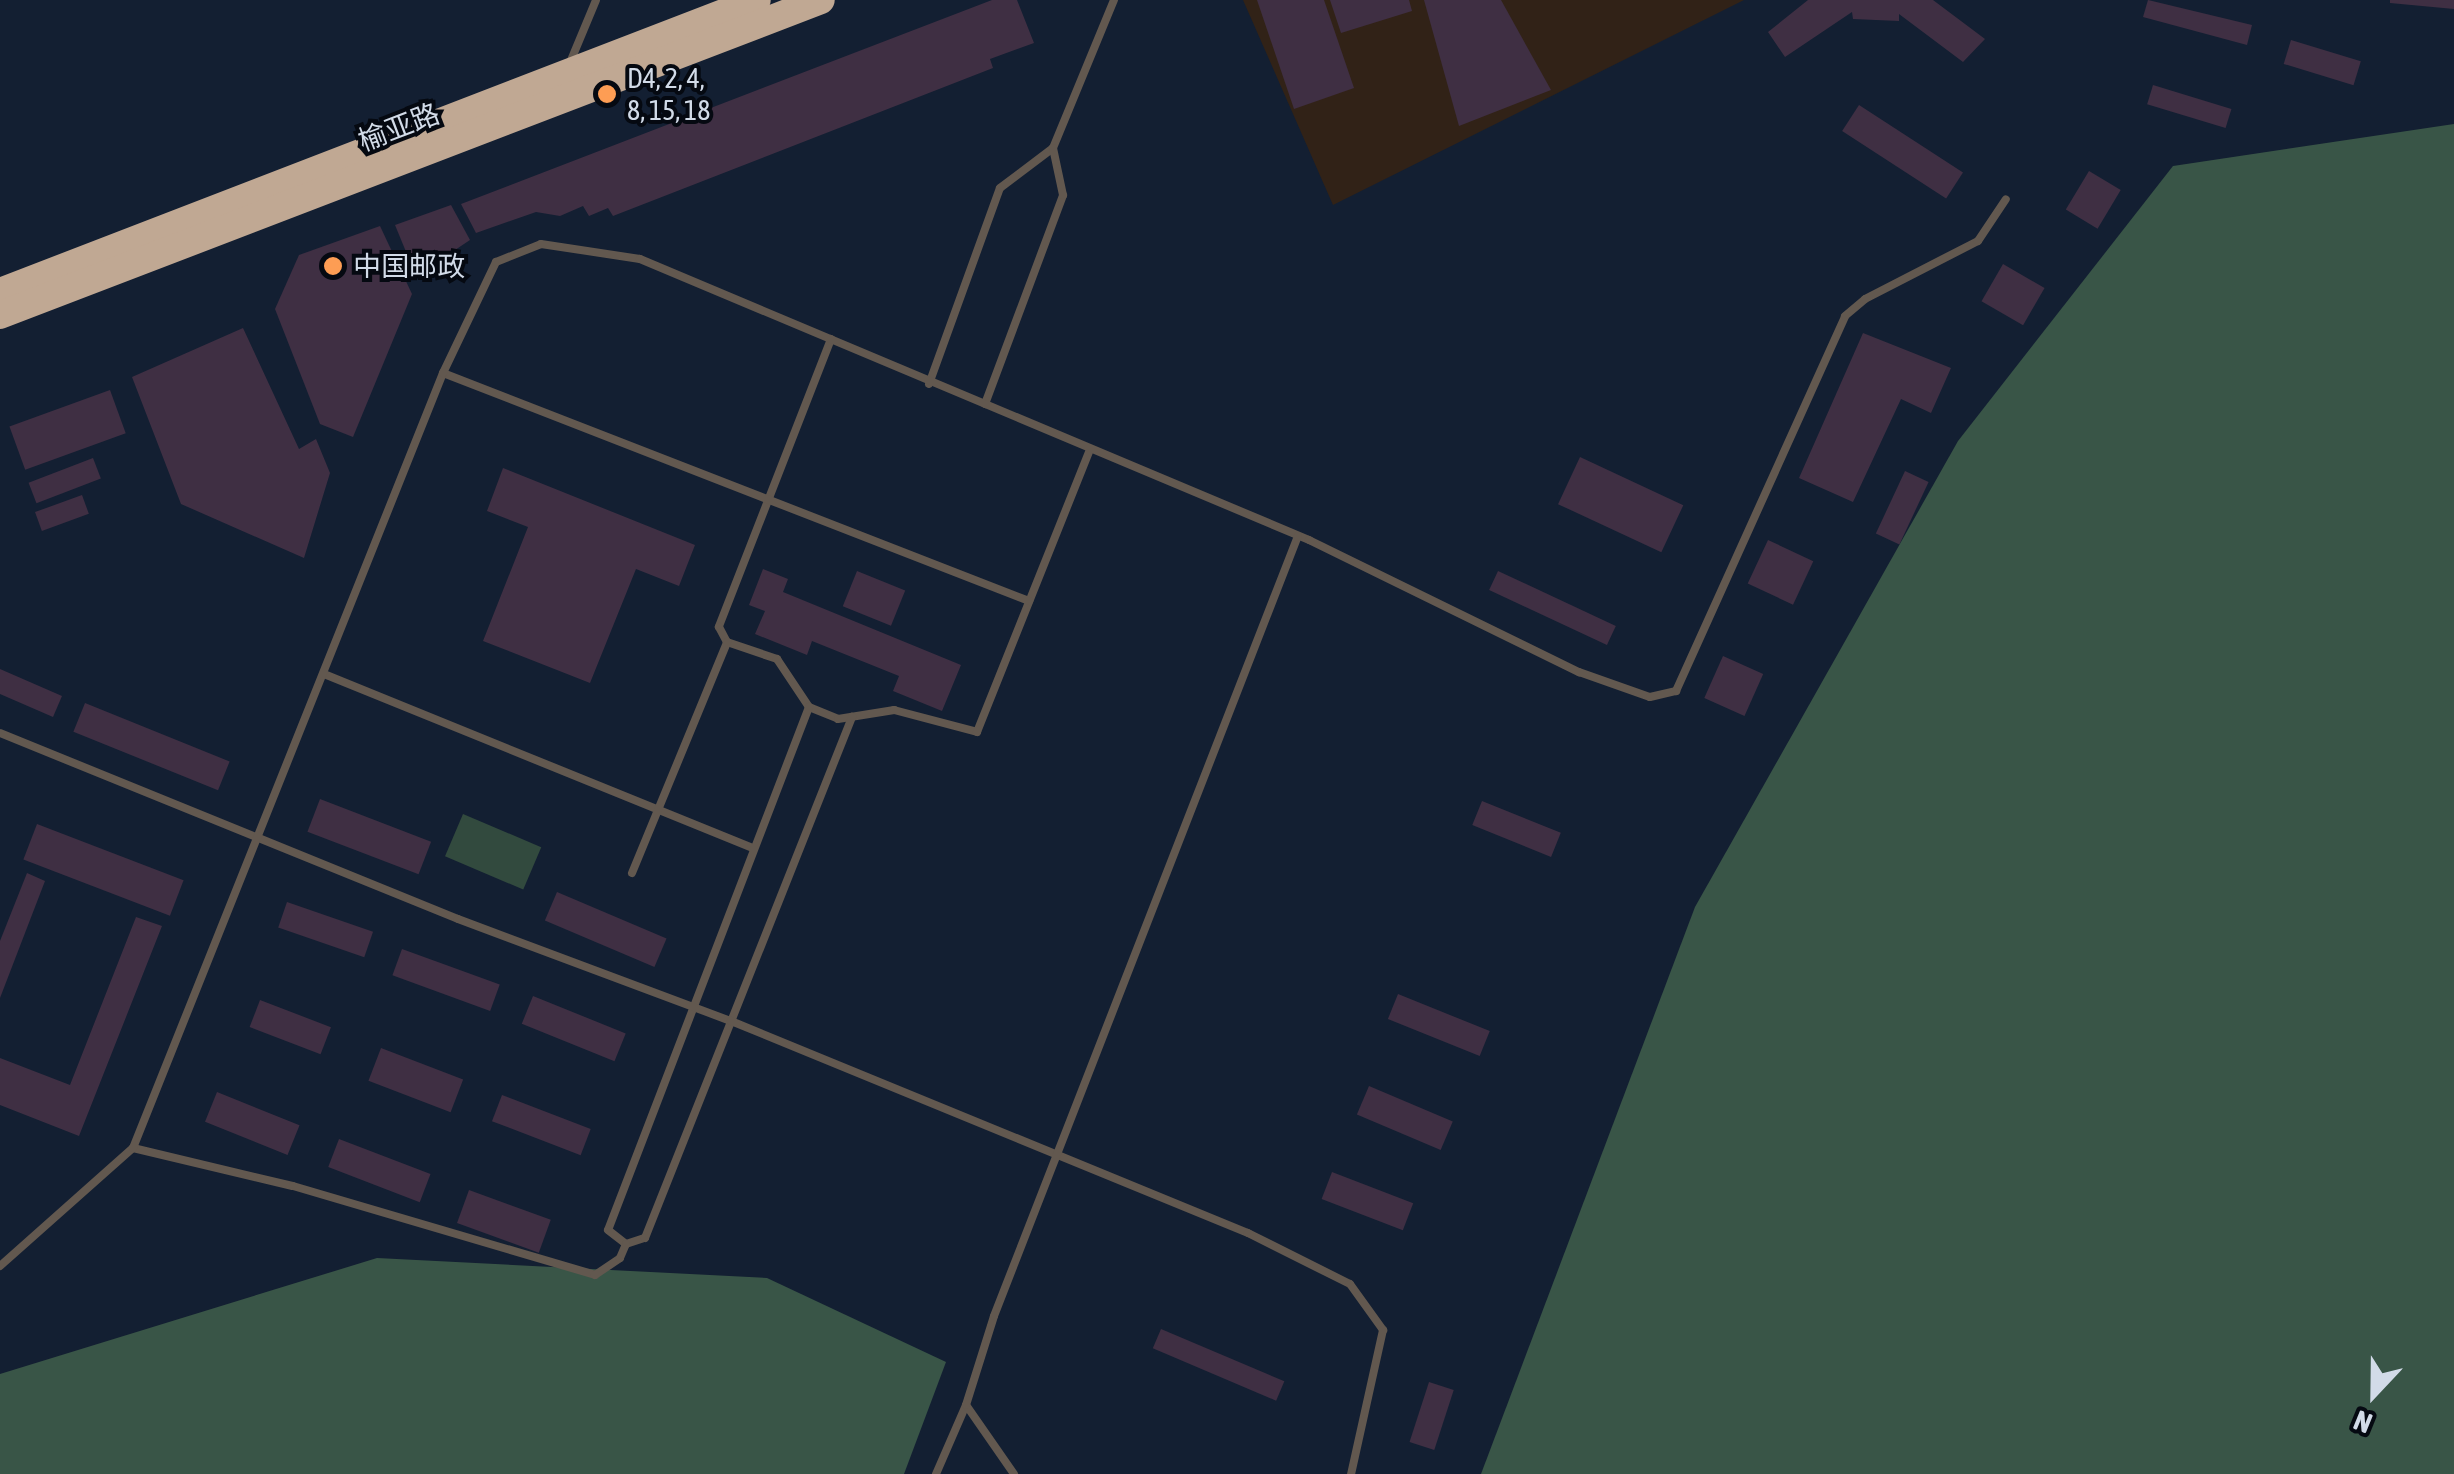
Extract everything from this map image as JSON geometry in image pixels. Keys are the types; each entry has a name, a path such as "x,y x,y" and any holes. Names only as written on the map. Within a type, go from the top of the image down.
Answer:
{"highway":[{"name":"榆亚路","path":"0,292 757,0"},
{"name":"榆亚路","path":"0,315 821,0"}],"lane":[{"path":"566,74 596,0"},
{"path":"929,384 1000,188 1054,148 1114,0"},
{"path":"985,404 1064,195 1054,148"},
{"path":"0,1266 133,1148 443,373 496,262 541,244 640,258 929,384 1298,536 1579,672 1650,697 1676,691 1846,316 1865,299 1978,242 2006,199"},
{"path":"831,339 719,627 727,642 777,660 809,707 838,720 894,710 976,732 1090,450"},
{"path":"443,373 1029,602"},
{"path":"936,1474 966,1405 1055,1156 1298,536"},
{"path":"632,873 727,642"},
{"path":"324,674 754,849"},
{"path":"626,1244 608,1230 809,707"},
{"path":"133,1148 293,1186 596,1275 620,1258 626,1244 645,1238 852,718"},
{"path":"0,733 731,1021 1248,1234 1350,1284 1383,1330 1351,1474"},
{"path":"966,1405 1014,1474"}],"shaded area":[{"path":"1243,0 1744,0 1333,205"}],"green space":[{"path":"2454,124 2454,1474 1481,1474 1695,907 1958,441 2173,166"},
{"path":"463,814 541,847 523,890 445,856"},
{"path":"377,1258 767,1278 946,1362 904,1474 0,1474 0,1374"}],"building":[{"path":"992,0 1017,0 1034,43 990,59 993,68 613,216 608,208 589,216 583,206 560,216 536,212 476,233 461,204"},
{"path":"1257,0 1324,0 1354,88 1294,109"},
{"path":"1330,0 1409,0 1412,11 1341,33"},
{"path":"1424,0 1501,0 1551,90 1459,126"},
{"path":"1808,0 1933,0 1985,39 1963,62 1899,14 1899,21 1853,19 1852,12 1785,57 1768,32"},
{"path":"2148,0 2252,25 2247,45 2143,17"},
{"path":"2454,0 2454,9 2390,3"},
{"path":"2291,40 2361,61 2354,85 2284,64"},
{"path":"2153,85 2231,109 2226,128 2147,104"},
{"path":"1859,105 1963,173 1946,199 1842,131"},
{"path":"2089,171 2121,190 2098,229 2066,210"},
{"path":"451,205 470,240 416,276 395,225"},
{"path":"380,226 412,294 353,437 320,424 275,309 299,255"},
{"path":"2003,264 2045,288 2023,325 1982,301"},
{"path":"243,328 299,449 316,439 330,473 304,558 181,504 132,377"},
{"path":"1863,333 1951,368 1931,413 1901,399 1853,502 1799,478"},
{"path":"110,390 126,433 25,470 9,427"},
{"path":"1580,457 1683,505 1661,552 1558,504"},
{"path":"93,458 101,479 36,503 29,483"},
{"path":"503,468 695,545 679,586 636,569 590,683 483,641 528,527 487,511"},
{"path":"1905,471 1929,482 1899,545 1876,534"},
{"path":"82,495 89,514 42,531 35,512"},
{"path":"1768,540 1813,561 1793,605 1748,584"},
{"path":"763,569 788,579 783,592 961,665 942,711 893,691 899,676 812,641 807,655 755,634 765,611 749,605"},
{"path":"857,571 905,590 891,626 843,606"},
{"path":"1498,571 1616,626 1607,645 1489,590"},
{"path":"1723,656 1763,674 1744,716 1704,698"},
{"path":"0,669 62,696 53,717 0,694"},
{"path":"85,703 230,761 218,790 73,732"},
{"path":"320,799 431,842 419,874 307,832"},
{"path":"1482,801 1561,833 1551,857 1472,825"},
{"path":"37,824 184,880 170,916 23,859"},
{"path":"27,873 45,881 0,998 0,941"},
{"path":"557,892 667,938 654,967 545,921"},
{"path":"287,902 373,932 364,957 278,928"},
{"path":"136,917 162,926 79,1136 0,1105 0,1058 70,1085"},
{"path":"402,949 500,985 490,1011 392,975"},
{"path":"1398,994 1490,1031 1480,1056 1388,1019"},
{"path":"533,996 626,1033 614,1061 522,1024"},
{"path":"260,1000 331,1027 321,1054 250,1027"},
{"path":"381,1048 463,1080 451,1112 368,1081"},
{"path":"1369,1086 1453,1122 1441,1150 1357,1115"},
{"path":"217,1092 300,1125 288,1155 205,1122"},
{"path":"502,1095 591,1129 581,1155 492,1121"},
{"path":"339,1139 430,1174 420,1202 328,1167"},
{"path":"1332,1172 1413,1203 1403,1230 1322,1199"},
{"path":"469,1190 551,1220 539,1253 457,1223"},
{"path":"1161,1329 1284,1381 1276,1401 1153,1348"},
{"path":"1429,1382 1454,1390 1434,1450 1410,1442"}],"place":[{"name":"D4, 2, 4, 8, 15, 18","path":"607,94"},
{"name":"中国邮政","path":"333,266"}]}
